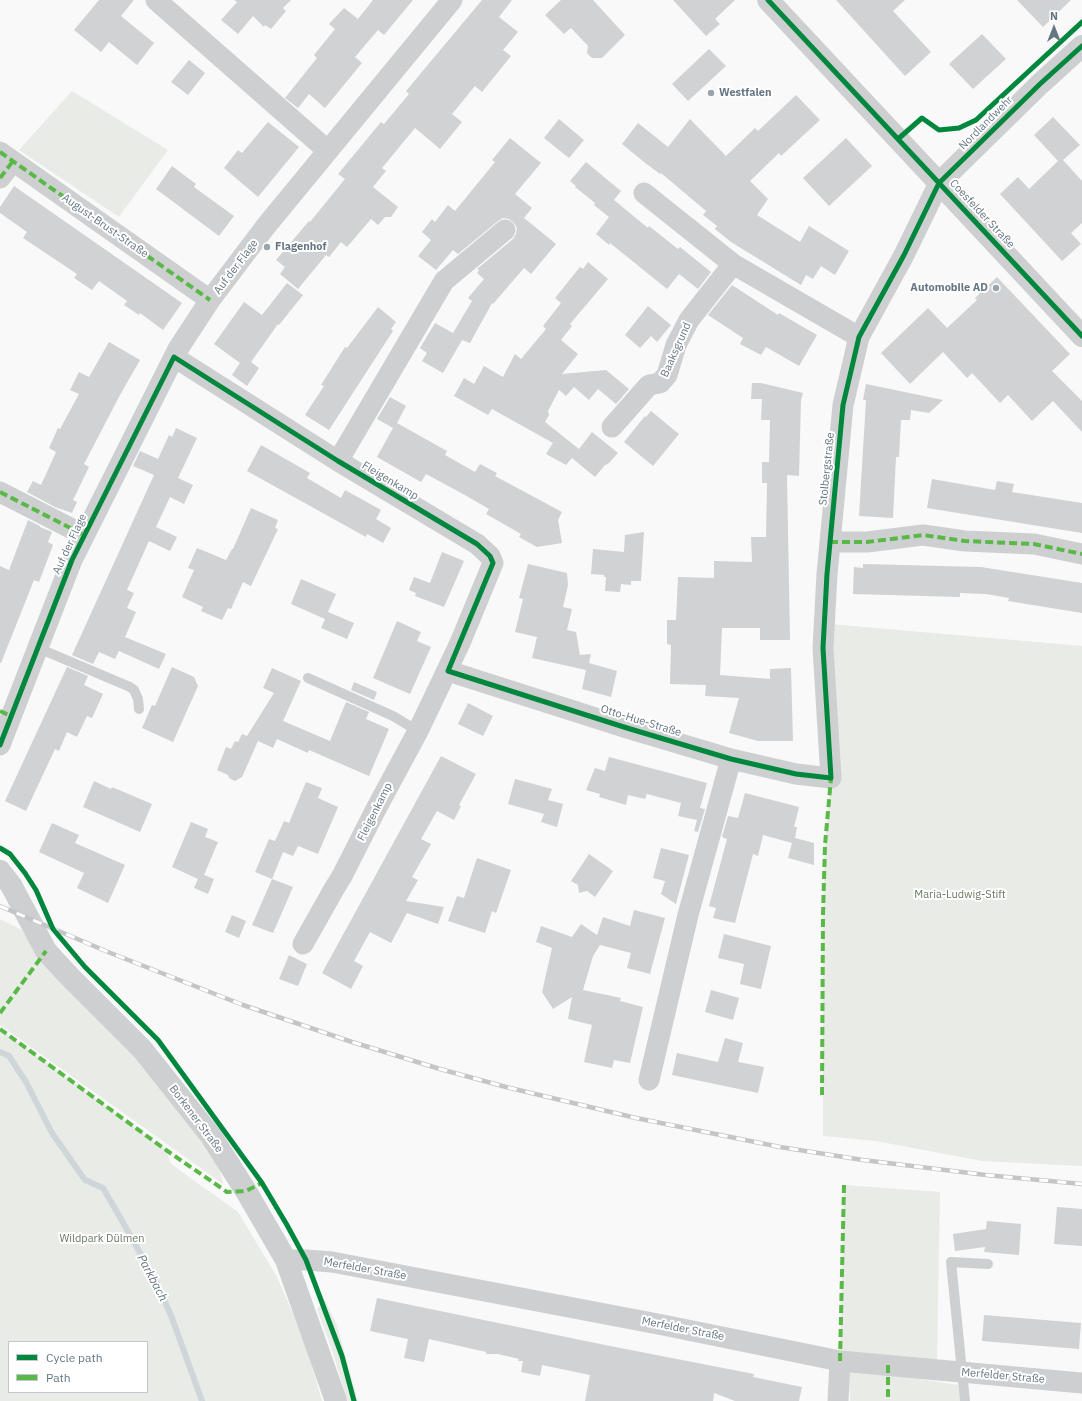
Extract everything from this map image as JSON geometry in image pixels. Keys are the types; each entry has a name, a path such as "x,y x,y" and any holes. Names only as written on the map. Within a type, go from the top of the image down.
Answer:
{"street":[{"path":"156,0 328,151"},
{"name":"Auf der Flage","path":"0,745 6,713 38,648 72,560 174,357 210,300 266,226 452,0"},
{"name":"Coesfelder Straße","path":"768,0 1082,336"},
{"name":"Nordlandwehr","path":"939,183 1040,84 1082,46"},
{"path":"0,178 6,157"},
{"name":"August-Brust-Straße","path":"6,157 210,300"},
{"name":"Stolbergstraße","path":"830,778 823,648 827,574 843,405 859,337 904,255 939,183"},
{"path":"644,193 733,264 859,337"},
{"path":"338,461 444,281 505,230"},
{"name":"Baaksgrund","path":"612,427 649,385 660,383 667,375 676,345 689,320 733,264"},
{"name":"Fleigenkamp","path":"174,357 338,461 477,544 490,556 493,563 448,671 342,876 303,944"},
{"path":"0,492 84,535"},
{"path":"830,542 867,542 923,535 965,541 1034,544 1082,554"},
{"name":"Otto-Hue-Straße","path":"448,671 627,728 731,759 796,774 830,778"},
{"path":"649,1080 688,915 731,759"},
{"name":"Borkener Straße","path":"0,871 11,885 46,951 142,1049 211,1136 246,1191 286,1260 336,1401"},
{"name":"Merfelder Straße","path":"286,1260 306,1260 340,1264 663,1325 840,1361 1082,1383"},
{"path":"838,1401 840,1361"}],"lane":[{"path":"38,648 134,690 138,699 139,708"},
{"path":"308,678 393,716 418,731"},
{"path":"965,1401 951,1262 988,1264"}],"green space":[{"path":"72,91 168,150 119,217 19,150"},
{"name":"Maria-Ludwig-Stift","path":"824,624 1082,646 1082,1166 982,1161 876,1141 823,1136 823,914 825,845 831,778"},
{"path":"0,919 22,930 48,968 144,1065 217,1159 223,1184 0,1025"},
{"name":"Wildpark Dülmen","path":"0,1029 166,1150 171,1164 238,1212 277,1277 303,1337 322,1401 0,1401"},
{"path":"844,1185 940,1192 937,1360 840,1361"},
{"path":"325,1300 337,1325 358,1401 347,1401 333,1353 317,1309"},
{"path":"849,1368 958,1385 960,1401 850,1401"}],"building":[{"path":"99,0 134,0 121,16 154,43 137,65 109,42 101,52 74,30"},
{"path":"234,0 291,0 283,8 286,11 271,29 265,25 264,27 253,16 238,34 221,20 237,2"},
{"path":"373,0 413,0 384,35 378,30 355,57 362,63 325,108 309,94 298,108 285,98 317,58 314,55 335,29 329,24 344,8 358,19"},
{"path":"482,0 512,0 499,17 518,32 503,50 511,56 482,92 475,86 452,114 462,122 440,149 415,128 382,168 386,171 373,187 398,207 391,217 385,217 378,225 371,219 347,247 341,242 329,257 326,255 298,289 280,274 285,267 276,260 309,221 310,222 345,179 338,174 381,122 384,124 409,94 406,91"},
{"path":"561,0 593,0 625,35 602,58 592,58 587,53 588,46 571,28 564,34 545,15"},
{"path":"673,0 735,0 715,19 720,24 706,36"},
{"path":"836,0 905,0 893,11 931,52 905,76"},
{"path":"1017,0 1071,0 1043,27"},
{"path":"982,34 1006,59 973,89 949,64"},
{"path":"709,49 726,66 688,101 672,84"},
{"path":"189,60 205,73 188,95 171,82"},
{"path":"796,95 820,120 781,156 779,153 750,181 768,199 757,215 800,242 809,226 849,251 835,275 821,266 813,279 806,275 801,285 731,242 715,229 717,226 703,215 706,211 661,173 660,174 622,144 638,123 668,147 690,119 726,156 755,128 758,131"},
{"path":"1053,117 1080,145 1063,160 1082,181 1082,223 1071,233 1081,244 1062,261 1000,194 1018,177 1029,189 1058,161 1034,135"},
{"path":"559,119 584,140 569,158 544,138"},
{"path":"268,122 299,147 258,197 224,168 238,150 242,153"},
{"path":"510,138 541,163 515,194 532,208 524,218 556,244 531,274 524,268 493,304 492,303 470,343 462,340 443,373 422,361 427,353 420,348 435,323 453,333 472,301 468,298 484,279 477,273 479,270 477,269 513,239 517,228 509,219 503,218 458,254 453,250 436,270 418,256 431,240 422,232 432,219 435,222 448,205 455,211 495,162 492,160"},
{"path":"846,138 872,166 829,206 803,178"},
{"path":"586,162 621,191 614,200 648,228 649,226 678,249 680,247 711,272 698,289 679,274 667,289 610,243 609,245 596,234 609,217 594,205 595,203 575,187 576,186 570,181"},
{"path":"172,166 196,184 194,187 234,216 219,236 156,189"},
{"path":"14,186 182,303 163,330 140,313 139,315 124,305 127,301 99,281 92,290 74,278 77,274 23,238 27,232 0,213 0,207"},
{"path":"588,262 608,279 570,324 572,326 561,340 578,354 562,374 606,370 629,389 616,404 598,389 589,400 574,387 566,396 559,390 548,411 549,415 545,422 579,449 592,432 618,453 595,477 572,458 566,465 546,454 553,443 492,409 488,415 454,396 464,378 474,384 484,366 503,377 515,354 521,359 546,329 543,326 561,303 555,298 580,267 583,269"},
{"path":"997,277 1070,354 1052,371 1082,401 1082,432 1053,401 1032,421 1008,395 1000,403 972,373 967,378 943,352 910,384 881,353 928,308 947,328 977,300 975,298"},
{"path":"287,283 303,295 279,325 278,324 251,362 259,368 247,386 232,375 240,363 214,344 244,302 262,315"},
{"path":"732,285 778,315 779,313 817,335 799,366 766,347 761,355 740,344 743,338 708,315"},
{"path":"648,306 671,325 657,342 651,336 640,348 625,335"},
{"path":"378,307 396,322 391,329 393,331 329,430 305,415 324,386 321,385 345,347 347,348"},
{"path":"109,342 140,360 84,464 89,467 73,500 77,502 72,513 55,507 27,492 33,481 41,485 56,452 49,448 58,428 60,429 79,394 70,390 79,372 89,377"},
{"path":"752,383 761,383 803,393 801,400 799,476 787,475 790,640 760,640 760,628 722,628 720,675 770,679 770,669 791,668 793,741 758,741 729,733 739,698 705,696 706,685 670,684 671,645 667,644 667,620 676,620 678,577 714,578 714,561 752,562 751,537 766,537 767,483 762,483 762,462 769,462 770,420 761,420 762,399 751,399"},
{"path":"866,384 943,400 929,413 911,410 910,420 901,420 899,457 896,457 893,518 859,516 866,400 863,400"},
{"path":"390,397 406,406 397,423 447,451 445,455 475,472 480,464 497,473 495,476 562,512 558,520 562,543 537,547 519,537 521,534 486,514 489,509 463,494 426,474 421,482 377,457 393,428 377,419"},
{"path":"651,411 679,434 653,466 624,442 645,416 646,417"},
{"path":"176,428 197,438 178,478 193,485 184,504 170,497 156,527 177,537 170,551 149,541 127,590 134,593 127,608 136,612 125,637 166,654 159,669 119,651 115,659 99,652 93,664 72,655 154,475 133,466 140,451 158,459 169,435 172,437"},
{"path":"261,445 310,473 307,478 341,498 345,490 381,510 376,519 391,528 383,543 367,534 366,537 247,471"},
{"path":"932,479 995,490 997,481 1014,484 1012,492 1082,503 1082,533 927,508"},
{"path":"251,508 278,520 275,528 278,529 251,586 243,582 231,609 228,608 222,620 201,611 203,607 182,597 194,570 188,568 197,548 226,560 233,549"},
{"path":"28,520 52,532 48,542 53,545 39,582 34,580 0,663 0,566 9,570"},
{"path":"644,532 641,581 631,581 631,585 621,584 620,592 605,591 606,577 604,577 604,575 591,574 593,549 624,552 625,535"},
{"path":"442,552 464,561 444,607 415,596 416,593 409,590 414,577 430,583"},
{"path":"528,564 567,573 568,585 563,607 572,609 567,630 576,632 580,655 591,654 589,663 617,671 611,697 582,689 586,670 532,658 537,637 515,632 523,599 519,598"},
{"path":"863,564 981,567 1082,583 1082,613 1008,601 1009,598 986,594 960,593 960,597 853,594 854,567 863,568"},
{"path":"301,579 336,594 328,612 354,623 347,639 321,628 325,619 291,604"},
{"path":"397,621 421,632 417,641 431,647 410,694 373,678"},
{"path":"67,667 88,676 84,685 103,694 92,718 87,716 77,737 67,732 59,751 55,749 26,811 5,801"},
{"path":"172,667 194,677 198,686 173,742 142,728 152,705 155,706"},
{"path":"272,668 301,681 283,721 330,741 346,702 369,712 366,719 389,729 369,776 309,750 308,753 277,739 273,748 258,741 242,777 235,781 229,778 228,775 217,770 226,747 231,749 235,741 238,742 242,734 247,736 274,693 263,688"},
{"path":"354,682 377,692 374,700 351,690"},
{"path":"468,703 493,716 483,736 458,724"},
{"path":"441,756 476,774 459,805 461,806 454,820 437,811 421,839 431,844 412,877 418,880 406,901 444,907 438,924 407,913 391,943 370,932 354,961 363,966 351,989 322,973"},
{"path":"609,757 707,783 700,808 705,809 698,832 694,831 697,820 678,816 681,803 647,794 645,799 628,795 626,805 599,797 600,794 586,790 595,768 605,771"},
{"path":"515,779 552,789 548,800 563,804 557,827 541,822 544,814 508,804"},
{"path":"94,781 152,804 140,832 83,807"},
{"path":"306,782 322,788 318,798 338,807 318,854 298,846 293,856 283,852 272,879 255,872 269,839 275,841 284,821 289,823"},
{"path":"745,793 799,807 794,827 797,827 795,838 814,843 814,865 788,858 792,843 763,835 758,856 753,854 735,923 713,918 716,908 709,906 727,839 722,837 728,816 738,818"},
{"path":"191,822 208,829 205,837 218,842 204,875 214,879 208,894 194,888 198,879 172,867"},
{"path":"52,823 79,835 75,843 125,865 108,903 77,888 84,873 39,852"},
{"path":"661,848 689,855 676,904 661,894 665,881 653,878"},
{"path":"589,854 613,871 595,897 587,891 579,893 578,885 571,881"},
{"path":"477,858 511,870 496,913 492,911 485,933 448,921 457,896 464,898"},
{"path":"272,879 293,887 273,933 252,925"},
{"path":"634,910 665,918 650,974 627,968 631,953 600,945 593,956 583,990 621,998 620,1001 643,1007 630,1063 614,1060 612,1068 584,1062 592,1025 568,1019 572,997 553,1009 542,992 552,948 536,942 541,926 572,937 581,924 597,935 603,917 630,926"},
{"path":"232,915 246,921 239,938 225,932"},
{"path":"724,934 771,946 761,989 740,984 744,964 718,958"},
{"path":"289,955 307,964 298,986 279,979"},
{"path":"711,990 739,998 733,1020 705,1012"},
{"path":"725,1038 743,1043 738,1062 764,1067 758,1093 672,1075 677,1053 718,1062"},
{"path":"1057,1207 1082,1209 1082,1246 1054,1244"},
{"path":"987,1221 1021,1224 1019,1255 984,1252 985,1247 955,1251 953,1234 986,1229"},
{"path":"377,1298 754,1374 753,1377 802,1387 799,1401 735,1401 714,1393 713,1401 585,1401 590,1375 542,1365 540,1376 521,1372 523,1361 518,1361 519,1359 498,1354 486,1354 486,1352 429,1339 424,1362 404,1358 408,1339 370,1331"},
{"path":"984,1315 1081,1323 1079,1349 982,1341"}],"waterway":[{"name":"Parkbach","path":"0,1052 9,1056 26,1082 52,1133 85,1180 103,1188 117,1212 157,1283 172,1318 202,1401"}],"railway":[{"path":"0,906 108,952 243,1005 352,1042 440,1069 506,1087 636,1118 780,1147 863,1160 986,1175 1082,1184"}],"marked path":[{"path":"0,152 210,300"},
{"path":"0,178 13,161"},
{"path":"0,492 84,535"},
{"path":"830,542 867,542 923,535 965,541 1034,544 1082,554"},
{"path":"0,711 11,716"},
{"path":"822,1095 823,914 825,845 831,778"},
{"path":"0,1013 46,951"},
{"path":"0,1029 166,1150 227,1192 246,1191 262,1183"},
{"path":"840,1361 844,1185"},
{"path":"888,1365 888,1401"}],"cycle path":[{"path":"768,0 1082,336"},
{"path":"898,139 922,118 939,130 959,128 976,120 1082,22"},
{"path":"0,745 72,560 174,357 338,461 477,544 490,556 493,563 448,671 627,728 731,759 796,774 831,778 823,648 827,574 843,405 859,337 904,255 939,183 1040,84 1082,46"},
{"path":"0,848 10,854 25,873 36,890 53,929 85,967 158,1040 262,1183 306,1260 342,1356 354,1401"}],"place":[{"name":"Westfalen","path":"711,93"},
{"name":"Flagenhof","path":"267,247"},
{"name":"Automobile AD","path":"996,288"}]}
